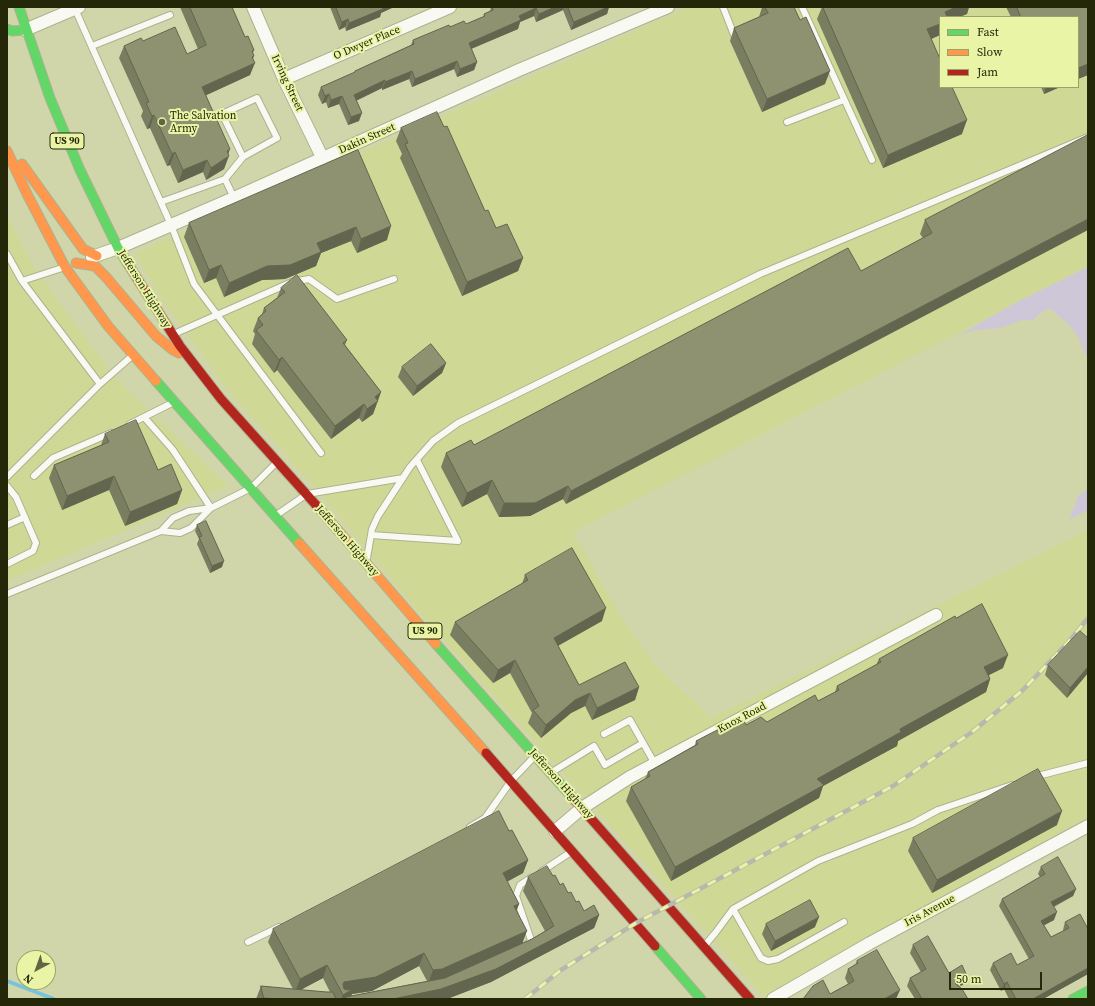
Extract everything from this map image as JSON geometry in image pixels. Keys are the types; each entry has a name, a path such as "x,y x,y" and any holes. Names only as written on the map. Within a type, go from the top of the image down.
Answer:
{"main road":[{"name":"US 90","path":"19,7 25,30"},
{"path":"7,29 12,31 25,30"},
{"name":"Jefferson Highway","path":"25,30 50,98 80,170 118,248 189,358 221,398 366,564 750,999"},
{"path":"8,154 23,165 83,249 89,254 97,256"},
{"path":"8,154 27,194 108,326 555,831 701,999"},
{"path":"71,265 95,266 156,336 174,350 189,358"},
{"path":"1073,999 1088,991"}],"street":[{"name":"Irving Street","path":"252,7 284,79 323,159"},
{"name":"O Dwyer Place","path":"284,79 450,7"},
{"name":"Dakin Street","path":"71,265 118,248 234,198 519,70 668,7"},
{"path":"25,30 77,8"},
{"name":"Knox Road","path":"555,831 582,808 630,777 936,615"},
{"name":"Iris Avenue","path":"773,999 870,943 1088,826"}],"lane":[{"path":"723,7 734,35"},
{"path":"802,7 872,160"},
{"path":"77,8 92,46 171,225 194,284 321,453"},
{"path":"92,46 170,15"},
{"path":"161,202 225,179 243,157 277,138 257,98 222,114 243,157"},
{"path":"787,122 844,100"},
{"path":"366,564 372,529 378,516 403,478 433,441 458,423 760,274 1088,137"},
{"path":"225,179 234,198"},
{"path":"7,254 22,281 100,384"},
{"path":"22,281 71,265"},
{"path":"173,335 292,282 309,279 337,299 394,279"},
{"path":"7,477 100,384 134,355"},
{"path":"121,428 175,402"},
{"path":"144,417 173,450 211,508"},
{"path":"34,476 53,458 114,431"},
{"path":"371,535 458,542 417,460"},
{"path":"161,531 180,533 191,528 211,508 250,488 277,462"},
{"path":"275,516 306,494 403,478"},
{"path":"7,486 16,497 36,543 33,551 7,564"},
{"path":"7,594 161,531 174,518 189,511 211,508"},
{"path":"7,525 25,517"},
{"path":"604,734 630,720 655,764"},
{"path":"551,773 594,746 605,765 643,743"},
{"path":"466,829 485,818 511,782 535,755"},
{"path":"1029,779 1088,762"},
{"path":"704,946 733,909 818,861 912,824 938,810 1015,784"},
{"path":"519,950 525,948 530,940 516,896 520,885 573,852"},
{"path":"733,909 761,958 768,961 778,958 844,922"},
{"path":"248,942 283,924"}],"shaded area":[{"path":"688,7 1088,7 1088,266 573,532 622,619 653,662 711,718 1088,530 1088,817 763,996 421,615 313,485 230,393 164,303 135,253"},
{"path":"7,215 34,268 116,379 228,486 7,581"},
{"path":"1088,267 1088,357 1083,351 1079,338 1073,330 1050,308 1040,313 1033,320 1021,320 1000,328 977,330 961,334 1015,303"},
{"path":"1088,488 1088,510 1069,520 1078,497"}],"building":[{"path":"190,7 232,7 245,37 248,36 254,50 252,51 254,56 252,57 255,63 202,87 230,149 227,151 229,156 211,168 207,160 183,170 175,152 172,154 154,115 152,116 146,103 149,102 124,46 141,38 143,41 175,27 187,54 206,45"},
{"path":"336,7 382,7 383,9 349,23 348,19 342,22"},
{"path":"492,7 555,7 539,14 536,8 519,16 521,20 469,43 477,62 460,69 457,61 415,79 412,71 385,82 385,80 354,95 362,113 351,117 342,96 331,100 329,94 325,96 321,87 414,44 413,40 449,25 450,27 464,21 466,24 485,16 484,14 493,10"},
{"path":"568,7 608,7 574,22"},
{"path":"765,7 794,7 800,20 806,17 830,71 767,99 734,28 768,13"},
{"path":"823,7 956,7 945,12 947,16 939,16 939,24 927,29 939,57 939,88 952,88 967,120 888,155"},
{"path":"1017,7 1088,7 1088,64 1079,68 1079,16 1021,16"},
{"path":"437,112 444,127 447,126 485,211 488,210 496,228 507,224 523,258 467,282 405,144 408,143 401,128"},
{"path":"1088,135 1088,219 571,491 568,486 535,503 504,503 492,480 467,493 446,453 471,440 474,445 848,248 861,271 932,233 925,220"},
{"path":"358,150 391,226 361,239 356,227 317,243 321,252 290,265 267,266 229,283 221,265 209,270 189,223"},
{"path":"297,275 347,340 343,343 381,392 375,397 378,401 367,409 364,404 335,426 282,357 279,360 256,330 263,325 258,318 266,311 264,308 285,292 281,288"},
{"path":"431,344 446,363 417,386 402,367"},
{"path":"136,420 158,470 171,464 182,490 130,512 114,476 67,496 54,465 109,442 105,434"},
{"path":"206,521 224,561 212,566 199,537 202,536 197,525"},
{"path":"572,548 606,608 554,638 579,685 625,662 639,687 597,708 590,693 575,700 546,725 533,710 539,706 515,660 498,670 455,622 528,580 525,575"},
{"path":"982,604 1008,655 984,667 990,679 900,729 901,732 817,779 824,785 675,867 631,787 650,776 648,772 698,744 696,741 721,728 722,731 743,719 746,725 761,717 767,722 815,695 818,701 839,690 837,686 881,662 879,659 955,616 956,618"},
{"path":"1080,631 1088,638 1088,667 1070,688 1048,665"},
{"path":"1038,769 1062,811 937,880 913,838"},
{"path":"499,811 509,831 512,830 528,860 503,873 519,904 514,906 527,931 442,969 433,970 424,953 376,977 344,982 344,989 353,989 343,995 327,965 300,979 273,929"},
{"path":"1058,857 1076,889 1051,902 1057,912 1041,921 1051,937 1069,928 1065,922 1080,914 1088,929 1088,968 1033,999 1016,999 1007,982 1004,984 993,963 1011,953 1017,965 1034,956 1002,899 1045,874 1041,867"},
{"path":"547,866 553,876 555,875 560,885 563,883 568,893 571,892 576,902 579,901 584,911 594,905 599,915 496,969 441,989 393,999 346,999 346,997 445,978 532,939 554,926 528,877"},
{"path":"810,900 819,917 775,941 766,924"},
{"path":"928,936 949,973 962,965 967,976 955,983 962,989 968,999 922,999 910,978 926,969 913,945"},
{"path":"877,950 900,990 884,999 803,999 813,986 823,980 830,994 854,981 848,969 858,963 857,961"},
{"path":"261,986 333,992 336,999 264,998"}],"waterway":[{"path":"7,981 54,999"}],"railway":[{"path":"525,999 561,970 636,923 893,786 972,732 1023,690 1071,639 1088,618"}],"traffic: fast":[{"path":"19,7 50,98 80,170 118,248 128,264"},
{"path":"7,29 12,31 25,30"},
{"path":"156,381 299,543"},
{"path":"436,644 571,796"},
{"path":"655,946 701,999"},
{"path":"1073,999 1088,991"}],"traffic: slow":[{"path":"7,151 27,194 65,267 108,326 156,381"},
{"path":"22,164 83,249 97,256"},
{"path":"76,263 95,266 156,336 179,353"},
{"path":"316,505 436,644"},
{"path":"299,543 486,753"}],"traffic: jam":[{"path":"128,264 180,346 221,399 316,505"},
{"path":"486,753 655,946"},
{"path":"571,796 750,999"}],"place":[{"name":"The Salvation Army","path":"162,122"}]}
